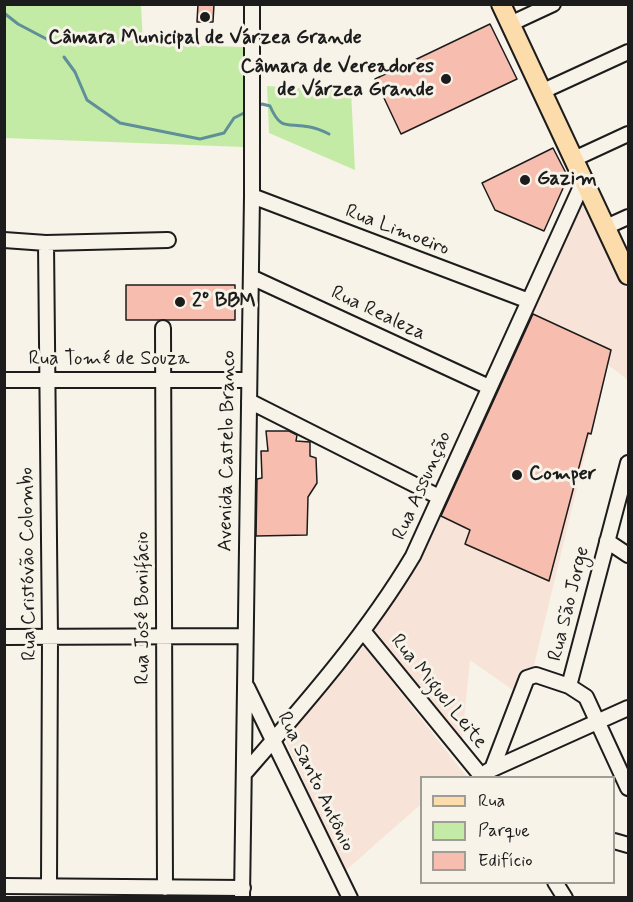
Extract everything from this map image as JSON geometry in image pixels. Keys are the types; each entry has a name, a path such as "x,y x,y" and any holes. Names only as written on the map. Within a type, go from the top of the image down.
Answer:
{"main road":[{"path":"501,4 628,275"}],"street":[{"name":"Avenida Castelo Branco","path":"242,893 252,196 252,4"},
{"path":"510,24 553,4"},
{"path":"541,92 628,52"},
{"path":"574,159 628,134"},
{"name":"Rua Assunção","path":"244,774 363,631 388,597 413,556 584,180"},
{"name":"Rua Limoeiro","path":"252,196 529,301"},
{"path":"606,227 628,216"},
{"path":"4,240 46,243 168,240"},
{"name":"Rua Cristóvão Colombo","path":"46,243 50,638 49,885"},
{"name":"Rua Realeza","path":"251,277 489,387"},
{"name":"Rua José Bonifácio","path":"163,328 165,888"},
{"name":"Rua Tomé de Souza","path":"4,380 249,380"},
{"path":"249,401 439,497"},
{"name":"Rua São Jorge","path":"485,774 526,678 536,675 569,686 628,463"},
{"path":"607,540 628,555"},
{"name":"Rua Miguel Leite","path":"363,631 485,774"},
{"path":"4,637 244,636"},
{"name":"Rua Santo Antônio","path":"245,684 350,897"},
{"path":"569,686 586,696 628,788"},
{"path":"485,774 628,708"},
{"path":"332,864 340,897"},
{"path":"4,886 165,888 242,893"}],"shaded area":[{"path":"583,187 628,289 628,380 607,364 534,665 524,675 517,693 470,660 462,740 374,631 433,533 428,531"},
{"path":"364,646 466,776 420,776 420,805 344,872 285,739"}],"green space":[{"path":"5,4 141,5 143,44 244,47 244,147 5,138"},
{"path":"267,86 351,91 355,170 269,133"}],"building":[{"path":"198,4 214,4 213,22 197,22"},
{"name":"Câmara de Vereadores de Várzea Grande","path":"490,24 517,79 401,134 375,79"},
{"name":"Gazim","path":"553,148 568,177 544,231 495,210 482,183"},
{"name":"2º BBM","path":"126,285 235,285 235,320 126,320"},
{"name":"Comper","path":"533,314 611,350 591,434 588,433 549,581 465,544 470,530 441,516"},
{"path":"266,431 289,431 297,435 296,441 310,442 310,456 316,458 317,483 308,497 307,535 256,536 257,479 262,478 261,451 268,451"}],"waterway":[{"path":"4,13 18,24 56,44"},
{"path":"64,57 75,72 87,100 120,123 200,139 224,133 234,118 248,111"},
{"path":"256,107 262,104 270,106 282,123 312,127 329,134"}],"place":[{"name":"Câmara Municipal de Várzea Grande","path":"205,17"},
{"name":"Câmara de Vereadores de Várzea Grande","path":"446,79"},
{"name":"Gazim","path":"525,180"},
{"name":"2º BBM","path":"180,302"},
{"name":"Comper","path":"517,475"}]}
